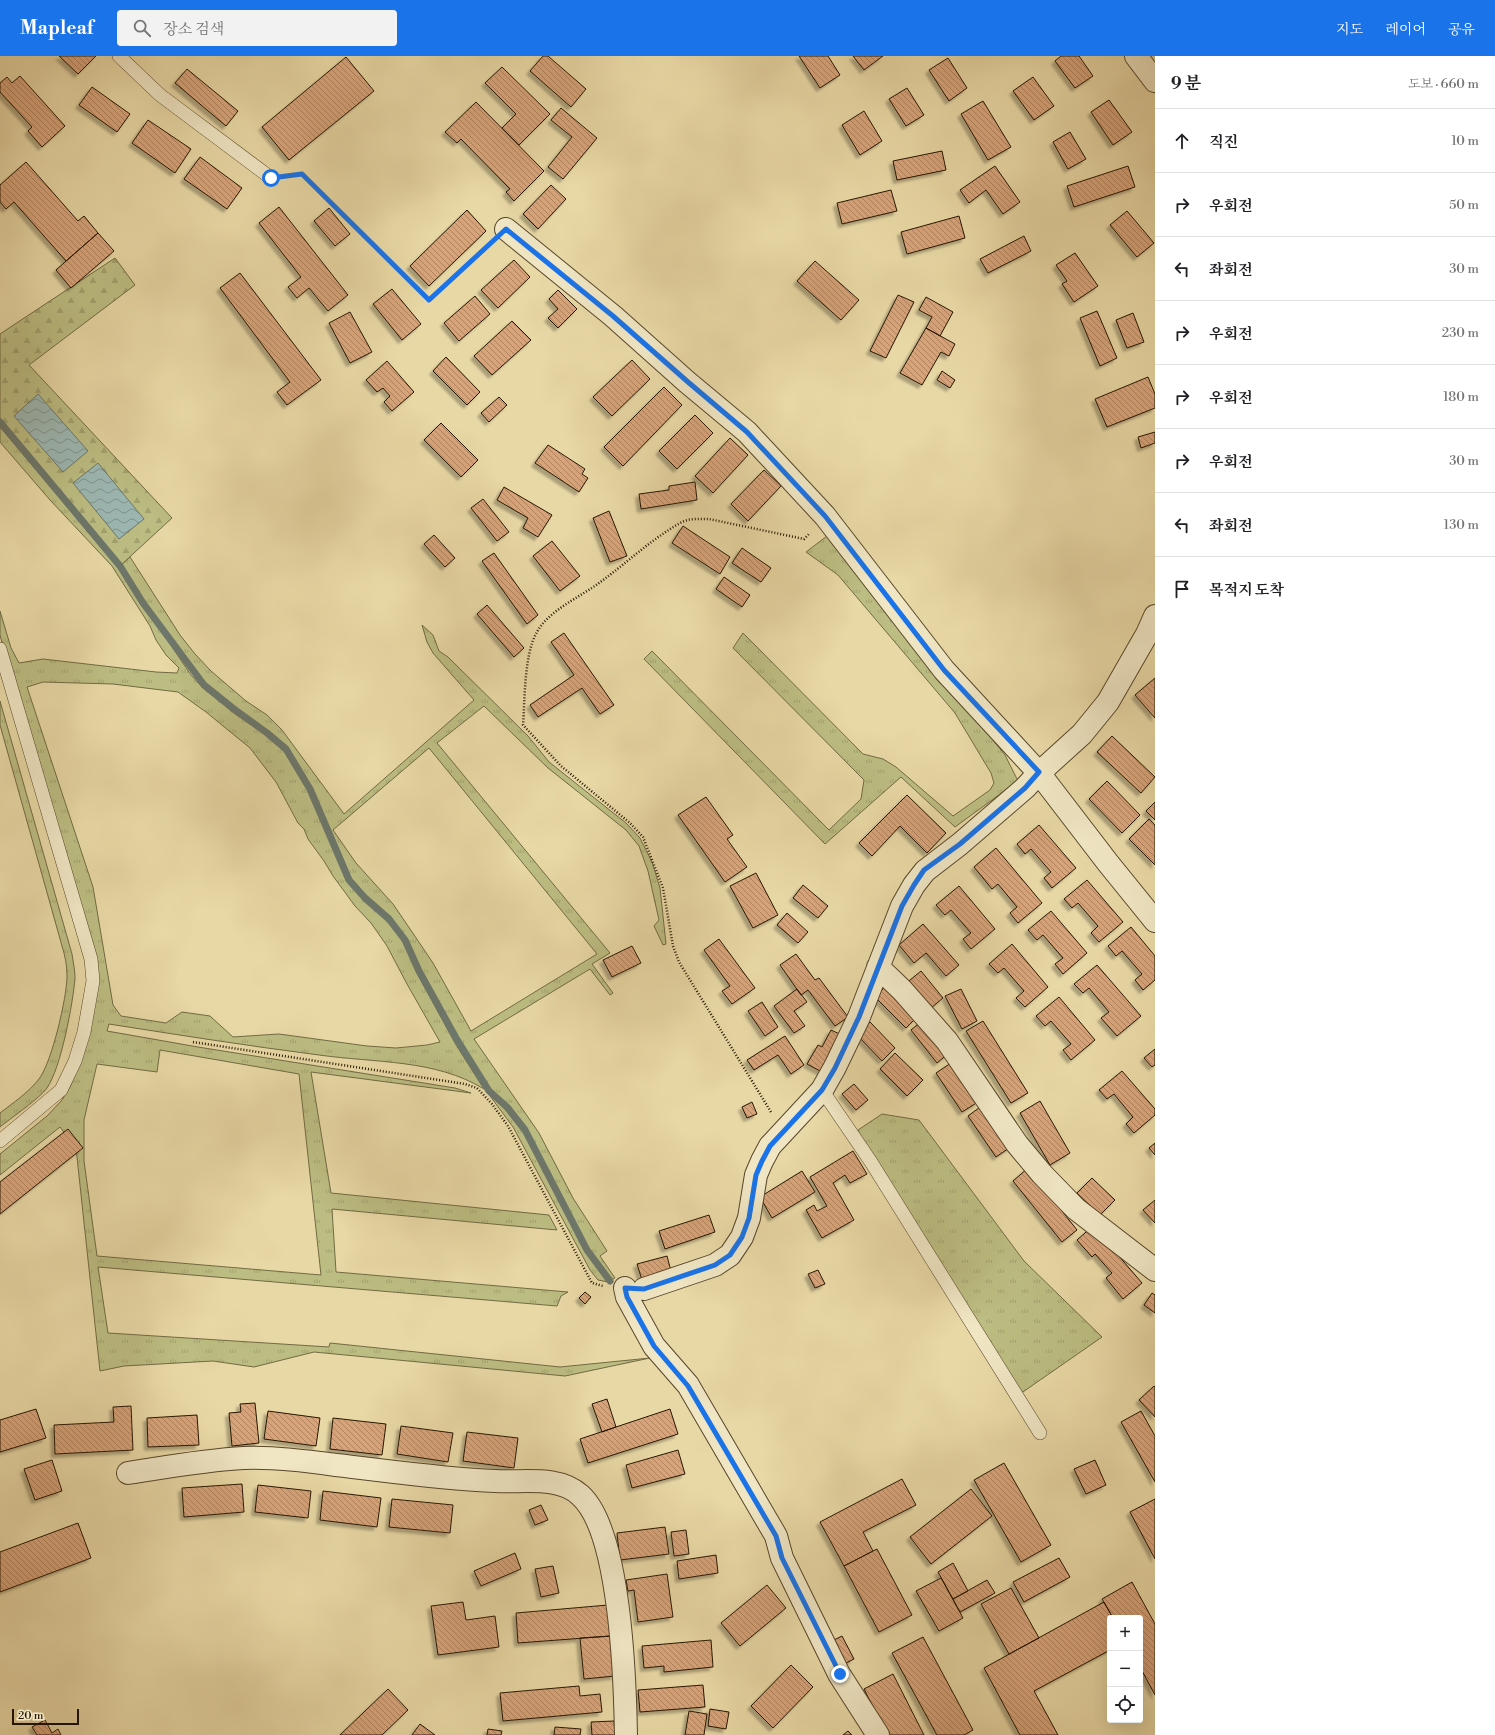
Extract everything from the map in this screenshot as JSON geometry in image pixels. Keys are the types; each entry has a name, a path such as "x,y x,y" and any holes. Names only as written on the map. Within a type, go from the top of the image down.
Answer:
{"street":[{"path":"1136,56 1155,81"},
{"path":"506,229 613,316 747,432 825,516 944,670 1039,772 1108,863 1155,921"},
{"path":"878,1735 840,1674 782,1558 776,1536 768,1522 688,1386 654,1346 627,1297 635,1289 715,1265 730,1255 742,1237 749,1218 756,1175 762,1161 770,1146 822,1090 835,1068 859,1017 902,906 914,885 924,870 972,834 1025,788 1039,772 1082,734 1108,702 1147,634 1155,616"},
{"path":"878,967 902,990 947,1041 1018,1144 1042,1174 1076,1209 1155,1270"},
{"path":"128,1473 200,1462 245,1458 282,1458 465,1480 515,1482 543,1481 564,1485 580,1495 594,1512 603,1536 612,1569 622,1650 626,1700 626,1735"}],"lane":[{"path":"119,56 160,95 271,178"},
{"path":"0,649 91,959 93,981 84,1032 75,1061 61,1090 0,1141"},
{"path":"822,1090 871,1162 1040,1433"}],"path":[{"path":"271,178 302,174 429,300 506,229"},
{"path":"786,1129 769,1110 679,962 673,946 663,888 643,837 630,823 560,766 523,725 526,682 532,643 538,630 551,616 598,583 650,542 684,521 695,518 709,519 804,539 825,516"},
{"path":"192,1042 465,1084 477,1088 492,1104 508,1126 592,1283 607,1288 635,1289"}],"green space":[{"path":"115,258 135,285 29,365 172,518 121,565 0,420 0,334"},
{"path":"0,427 118,567 191,675 203,688 235,714 269,737 285,752 308,791 347,881 364,900 388,921 405,943 416,971 456,1045 484,1089 465,1079 425,1067 383,1061 340,1058 293,1052 109,1024 107,1031 455,1088 471,1093 311,1072 331,1193 549,1215 557,1230 332,1209 336,1272 568,1292 561,1296 557,1306 98,1267 108,1333 329,1347 330,1343 560,1367 650,1358 565,1376 314,1352 254,1367 213,1361 124,1366 100,1371 76,1148 60,1127 0,1175 0,1154 47,1116 62,1100 70,1087 81,1060 95,998 0,635 0,611 11,648 19,663 43,659 177,673 179,668 166,655 156,640 150,626 112,566 50,500 0,442","holes":["43,682 113,684 178,692 206,712 250,748 276,782 298,823 304,829 308,839 333,876 355,906 371,923 387,946 440,1042 427,1045 396,1048 367,1046 279,1034 233,1037 210,1016 182,1012 166,1023 121,1016 113,1005 93,887 27,687","160,1050 299,1074 321,1275 97,1256 84,1161 84,1120 97,1064 157,1072"]},
{"path":"827,536 1005,755 1018,781 955,827 901,777 825,844 644,659 652,651 829,830 861,799 864,780 733,648 743,633 863,754 883,759 896,767 953,816 990,790 994,783 991,773 955,713 838,575 806,552"},
{"path":"130,557 180,635 195,654 211,671 246,701 267,715 282,730 344,814 474,700 433,653 427,642 422,625 433,635 439,651 448,657 528,736 549,762 626,823 640,838 652,862 660,888 666,944 663,945 654,926 659,920 648,871 639,846 626,830 548,768 484,706 437,743 610,953 592,964 613,993 610,995 590,969 474,1039 539,1133 573,1198 607,1251 600,1256 615,1278 611,1280 588,1249 527,1129 508,1106 490,1090 457,1037 421,971 407,939 390,918 366,897 351,879 311,788 287,748 205,684 144,602 121,565","holes":["429,748 597,954 471,1031 433,963 393,904 356,863 333,830"]},
{"path":"0,701 72,954 75,978 66,1035 52,1079 47,1088 38,1097 0,1127 0,1113 31,1088 44,1071 54,1044 62,1013 67,976 63,950 0,725"},
{"path":"487,1092 506,1110 524,1131 586,1252 608,1282 598,1280 590,1270 513,1127"},
{"path":"882,1114 919,1120 1024,1261 1102,1337 1020,1394 858,1135 858,1130"}],"water":[{"path":"38,394 88,451 63,472 14,416"},
{"path":"98,463 144,519 119,539 73,483"}],"building":[{"path":"59,56 96,56 78,74"},
{"path":"543,56 548,56 586,89 571,107 530,71"},
{"path":"799,56 828,56 840,75 820,88"},
{"path":"853,56 883,56 864,70"},
{"path":"1061,56 1079,56 1093,76 1075,88 1055,61"},
{"path":"346,57 374,91 289,160 262,127"},
{"path":"948,58 967,88 949,101 929,70"},
{"path":"502,67 550,114 519,145 502,128 516,114 485,83"},
{"path":"187,69 238,111 226,126 175,83"},
{"path":"20,76 65,126 42,147 28,131 32,127 0,92 0,83 7,77 12,83"},
{"path":"1033,77 1054,106 1034,120 1013,91"},
{"path":"92,87 130,114 117,132 79,105"},
{"path":"907,88 924,115 906,126 889,99"},
{"path":"1109,100 1132,132 1113,145 1091,112"},
{"path":"983,101 1011,147 988,160 961,114"},
{"path":"476,102 544,171 514,201 506,192 510,189 461,139 457,143 445,132"},
{"path":"561,108 597,138 563,179 548,167 572,137 551,120"},
{"path":"864,111 882,141 860,155 842,125"},
{"path":"148,120 191,149 175,173 132,143"},
{"path":"1070,132 1086,159 1068,169 1053,142"},
{"path":"942,151 946,170 897,180 893,161"},
{"path":"200,157 242,188 227,209 184,179"},
{"path":"26,162 78,221 84,216 98,233 66,261 14,202 6,209 0,202 0,185"},
{"path":"995,166 1020,202 1003,214 986,190 969,203 960,190"},
{"path":"1128,166 1135,187 1074,207 1067,186"},
{"path":"551,185 566,199 538,229 523,214"},
{"path":"891,190 897,211 842,224 837,203"},
{"path":"279,207 348,295 328,311 309,288 297,298 288,287 301,277 259,223"},
{"path":"329,208 350,234 335,246 314,221"},
{"path":"467,210 486,231 429,286 410,266"},
{"path":"1127,211 1154,243 1137,257 1110,225"},
{"path":"959,216 965,238 907,254 901,232"},
{"path":"98,233 114,251 71,288 56,270"},
{"path":"1024,236 1031,251 988,273 980,259"},
{"path":"1075,253 1098,286 1074,302 1062,284 1067,281 1056,265"},
{"path":"514,260 530,277 498,308 481,290"},
{"path":"815,261 859,300 841,320 797,281"},
{"path":"240,273 321,380 287,405 277,392 290,382 220,288"},
{"path":"392,289 421,324 402,340 373,304"},
{"path":"558,290 577,309 558,328 548,318 558,309 549,299"},
{"path":"898,295 914,302 886,358 870,351"},
{"path":"475,296 490,314 459,341 444,323"},
{"path":"926,297 953,312 940,336 926,328 932,317 919,310"},
{"path":"1097,311 1117,358 1100,366 1080,318"},
{"path":"350,312 372,352 350,363 329,323"},
{"path":"1133,313 1144,342 1127,348 1116,320"},
{"path":"512,321 531,340 492,375 474,356"},
{"path":"926,328 955,344 949,356 941,352 922,385 900,373"},
{"path":"446,357 480,392 467,405 433,371"},
{"path":"632,360 650,379 612,416 593,397"},
{"path":"387,361 414,392 392,411 384,402 390,396 383,388 377,392 366,380"},
{"path":"942,371 955,380 950,388 937,380"},
{"path":"1148,377 1155,394 1155,408 1107,427 1095,399"},
{"path":"664,387 682,405 623,466 604,447"},
{"path":"499,397 507,405 489,422 481,413"},
{"path":"695,415 713,433 677,469 659,451"},
{"path":"441,423 478,460 461,477 424,440"},
{"path":"1155,432 1155,443 1141,448 1138,437"},
{"path":"730,438 748,455 713,493 695,476"},
{"path":"548,445 585,469 582,474 588,478 579,492 535,463"},
{"path":"764,470 781,486 748,521 731,504"},
{"path":"695,482 697,500 641,509 639,494 669,490 669,486"},
{"path":"504,487 552,515 538,537 523,528 528,518 497,500"},
{"path":"483,499 509,532 497,541 471,508"},
{"path":"609,511 627,556 610,562 593,518"},
{"path":"683,526 730,557 720,574 672,543"},
{"path":"434,535 455,558 445,567 424,544"},
{"path":"552,541 580,576 560,591 533,556"},
{"path":"742,548 771,568 761,582 732,563"},
{"path":"494,553 538,615 527,624 482,561"},
{"path":"724,577 750,595 742,607 716,589"},
{"path":"487,605 524,648 514,657 477,614"},
{"path":"564,633 614,705 600,714 582,688 538,717 530,705 574,675 551,642"},
{"path":"1155,678 1155,718 1135,695"},
{"path":"1112,736 1155,777 1141,793 1097,752"},
{"path":"1107,781 1140,815 1122,833 1089,799"},
{"path":"907,795 946,833 927,853 900,826 872,856 859,843"},
{"path":"706,797 733,835 727,839 747,867 725,882 678,815"},
{"path":"1155,802 1155,820 1146,811"},
{"path":"1149,819 1155,825 1155,865 1129,839"},
{"path":"1039,825 1076,868 1052,888 1044,878 1051,872 1031,849 1025,854 1017,844"},
{"path":"996,848 1042,903 1018,923 1010,913 1017,907 998,884 992,889 974,867"},
{"path":"756,873 778,915 753,928 730,886"},
{"path":"1087,880 1123,922 1099,942 1091,933 1098,926 1078,903 1072,908 1064,899"},
{"path":"803,885 828,906 818,918 793,898"},
{"path":"959,886 995,929 971,949 963,939 971,933 951,910 945,915 936,905"},
{"path":"1051,911 1087,953 1063,974 1055,964 1063,958 1043,935 1037,940 1028,930"},
{"path":"787,913 808,932 798,943 777,925"},
{"path":"923,924 959,965 946,976 926,953 914,963 899,945"},
{"path":"1131,927 1155,956 1155,980 1143,990 1135,980 1142,974 1122,951 1116,956 1108,946"},
{"path":"719,939 755,988 732,1004 722,991 730,986 704,950"},
{"path":"1012,944 1048,987 1025,1007 1016,998 1024,991 1004,968 998,973 989,964"},
{"path":"632,946 641,963 612,977 603,960"},
{"path":"796,954 815,980 819,978 848,1017 835,1026 808,990 801,995 780,965"},
{"path":"1097,965 1141,1016 1117,1036 1101,1018 1109,1012 1089,988 1083,993 1074,984"},
{"path":"921,971 943,998 931,1008 909,981"},
{"path":"887,985 918,1016 906,1028 875,997"},
{"path":"797,989 807,1002 794,1011 805,1026 794,1033 774,1006"},
{"path":"961,989 977,1021 962,1029 945,996"},
{"path":"1059,997 1095,1040 1071,1060 1063,1050 1071,1044 1051,1021 1045,1026 1036,1016"},
{"path":"762,1002 778,1027 765,1036 748,1011"},
{"path":"923,1020 949,1053 937,1063 911,1030"},
{"path":"983,1021 1028,1093 1011,1103 966,1031"},
{"path":"870,1022 895,1048 882,1061 857,1035"},
{"path":"831,1030 844,1036 824,1073 807,1064 818,1045 822,1047"},
{"path":"785,1036 804,1065 791,1074 778,1055 754,1070 747,1060"},
{"path":"1155,1049 1155,1065 1152,1067 1144,1058"},
{"path":"895,1053 923,1080 907,1096 880,1069"},
{"path":"951,1063 978,1102 962,1112 936,1073"},
{"path":"1122,1071 1155,1109 1155,1115 1134,1133 1126,1124 1133,1117 1114,1094 1107,1099 1099,1090"},
{"path":"854,1084 868,1100 856,1110 842,1094"},
{"path":"1040,1101 1070,1153 1050,1165 1020,1113"},
{"path":"752,1102 757,1114 747,1118 742,1107"},
{"path":"983,1105 1012,1146 996,1157 968,1116"},
{"path":"68,1129 83,1148 0,1214 0,1182"},
{"path":"1155,1143 1155,1155 1149,1148"},
{"path":"853,1151 867,1174 850,1183 845,1175 833,1183 854,1220 822,1238 806,1210 814,1205 817,1211 827,1206 810,1177"},
{"path":"1028,1168 1077,1230 1062,1242 1013,1181"},
{"path":"802,1171 815,1192 772,1218 760,1197"},
{"path":"1092,1178 1115,1200 1100,1215 1077,1193"},
{"path":"1155,1200 1155,1223 1143,1210"},
{"path":"709,1215 715,1232 665,1249 659,1231"},
{"path":"1093,1226 1142,1283 1123,1299 1106,1278 1112,1273 1095,1254 1092,1257 1077,1240"},
{"path":"667,1256 671,1271 642,1280 637,1264"},
{"path":"818,1270 825,1284 815,1288 808,1274"},
{"path":"585,1292 591,1297 585,1304 579,1298"},
{"path":"1152,1293 1155,1295 1155,1313 1144,1305"},
{"path":"1154,1386 1155,1387 1155,1417 1139,1400"},
{"path":"607,1399 616,1427 602,1432 592,1404"},
{"path":"255,1403 259,1443 232,1446 229,1413 241,1412 240,1404"},
{"path":"131,1406 133,1450 55,1454 54,1425 114,1422 113,1407"},
{"path":"36,1409 46,1438 0,1452 0,1420"},
{"path":"670,1409 678,1434 588,1463 580,1439"},
{"path":"268,1411 320,1418 316,1446 264,1439"},
{"path":"1141,1411 1155,1436 1155,1482 1121,1422"},
{"path":"197,1415 199,1445 148,1447 147,1418"},
{"path":"333,1418 386,1424 382,1455 330,1449"},
{"path":"401,1426 453,1433 448,1462 397,1454"},
{"path":"467,1432 518,1438 514,1468 463,1461"},
{"path":"678,1450 685,1474 632,1488 626,1465"},
{"path":"52,1460 62,1491 35,1500 24,1469"},
{"path":"1095,1460 1106,1485 1086,1494 1074,1469"},
{"path":"1004,1463 1051,1545 1021,1562 974,1480"},
{"path":"902,1479 916,1505 863,1532 873,1551 844,1566 820,1522"},
{"path":"242,1484 244,1512 184,1517 182,1488"},
{"path":"258,1485 311,1491 308,1518 255,1512"},
{"path":"971,1489 992,1516 931,1564 910,1537"},
{"path":"323,1491 381,1498 377,1527 320,1520"},
{"path":"392,1499 453,1505 450,1533 389,1527"},
{"path":"1155,1499 1155,1559 1130,1512"},
{"path":"541,1505 548,1520 535,1525 529,1510"},
{"path":"78,1523 91,1558 0,1592 0,1552"},
{"path":"665,1527 669,1554 620,1560 617,1533"},
{"path":"686,1530 689,1554 674,1556 671,1532"},
{"path":"877,1549 912,1615 879,1632 844,1566"},
{"path":"515,1553 521,1569 481,1586 474,1571"},
{"path":"716,1555 718,1573 679,1579 677,1561"},
{"path":"1059,1558 1070,1577 1024,1602 1013,1582"},
{"path":"953,1563 968,1591 953,1599 938,1572"},
{"path":"553,1566 559,1593 541,1597 535,1569"},
{"path":"667,1574 673,1617 638,1622 634,1590 628,1591 626,1580"},
{"path":"941,1578 963,1618 939,1631 916,1591"},
{"path":"987,1580 995,1593 960,1612 953,1599"},
{"path":"1132,1582 1155,1624 1155,1695 1143,1673 1143,1615 1111,1615 1102,1599"},
{"path":"767,1585 786,1608 740,1646 721,1623"},
{"path":"1011,1588 1039,1638 1009,1654 981,1604"},
{"path":"463,1602 466,1620 495,1616 499,1647 438,1655 431,1606"},
{"path":"1104,1602 1111,1615 1107,1615 1107,1652 1034,1691 1058,1735 1020,1735 984,1668"},
{"path":"608,1605 611,1636 518,1643 516,1613"},
{"path":"611,1636 615,1676 584,1679 580,1638"},
{"path":"842,1636 854,1659 844,1664 832,1641"},
{"path":"923,1637 973,1730 964,1735 937,1735 892,1653"},
{"path":"711,1640 713,1667 664,1672 664,1666 644,1668 642,1646"},
{"path":"791,1665 813,1687 773,1728 751,1706"},
{"path":"893,1674 924,1735 887,1735 864,1689"},
{"path":"703,1685 705,1707 640,1712 638,1690"},
{"path":"579,1686 580,1696 600,1694 602,1712 503,1721 500,1693"},
{"path":"388,1689 408,1710 382,1735 340,1735"},
{"path":"710,1709 729,1712 726,1729 708,1726"},
{"path":"689,1711 707,1714 704,1735 685,1735"},
{"path":"45,1720 52,1733 58,1729 61,1735 37,1735 32,1727"},
{"path":"614,1721 615,1735 592,1735 591,1722"},
{"path":"420,1724 435,1735 412,1735"},
{"path":"555,1727 581,1729 580,1735 554,1735"},
{"path":"488,1729 502,1731 501,1735 487,1735"},
{"path":"848,1731 852,1735 843,1735"}],"waterway":[{"path":"0,422 120,566 143,603 204,685 286,749 310,789 349,880 365,898 389,919 405,940 419,971 456,1038 489,1091 507,1107 525,1130 587,1250 610,1281"}],"route":[{"path":"271,178 302,174 429,300 506,229 613,316 747,432 825,516 944,670 1039,772 1025,788 960,844 924,870 914,885 902,906 859,1017 844,1046 835,1068 822,1090 770,1146 762,1161 756,1175 749,1218 742,1237 730,1255 715,1265 644,1289 625,1288 627,1297 654,1346 672,1365 688,1386 776,1536 782,1558 840,1674"}]}
